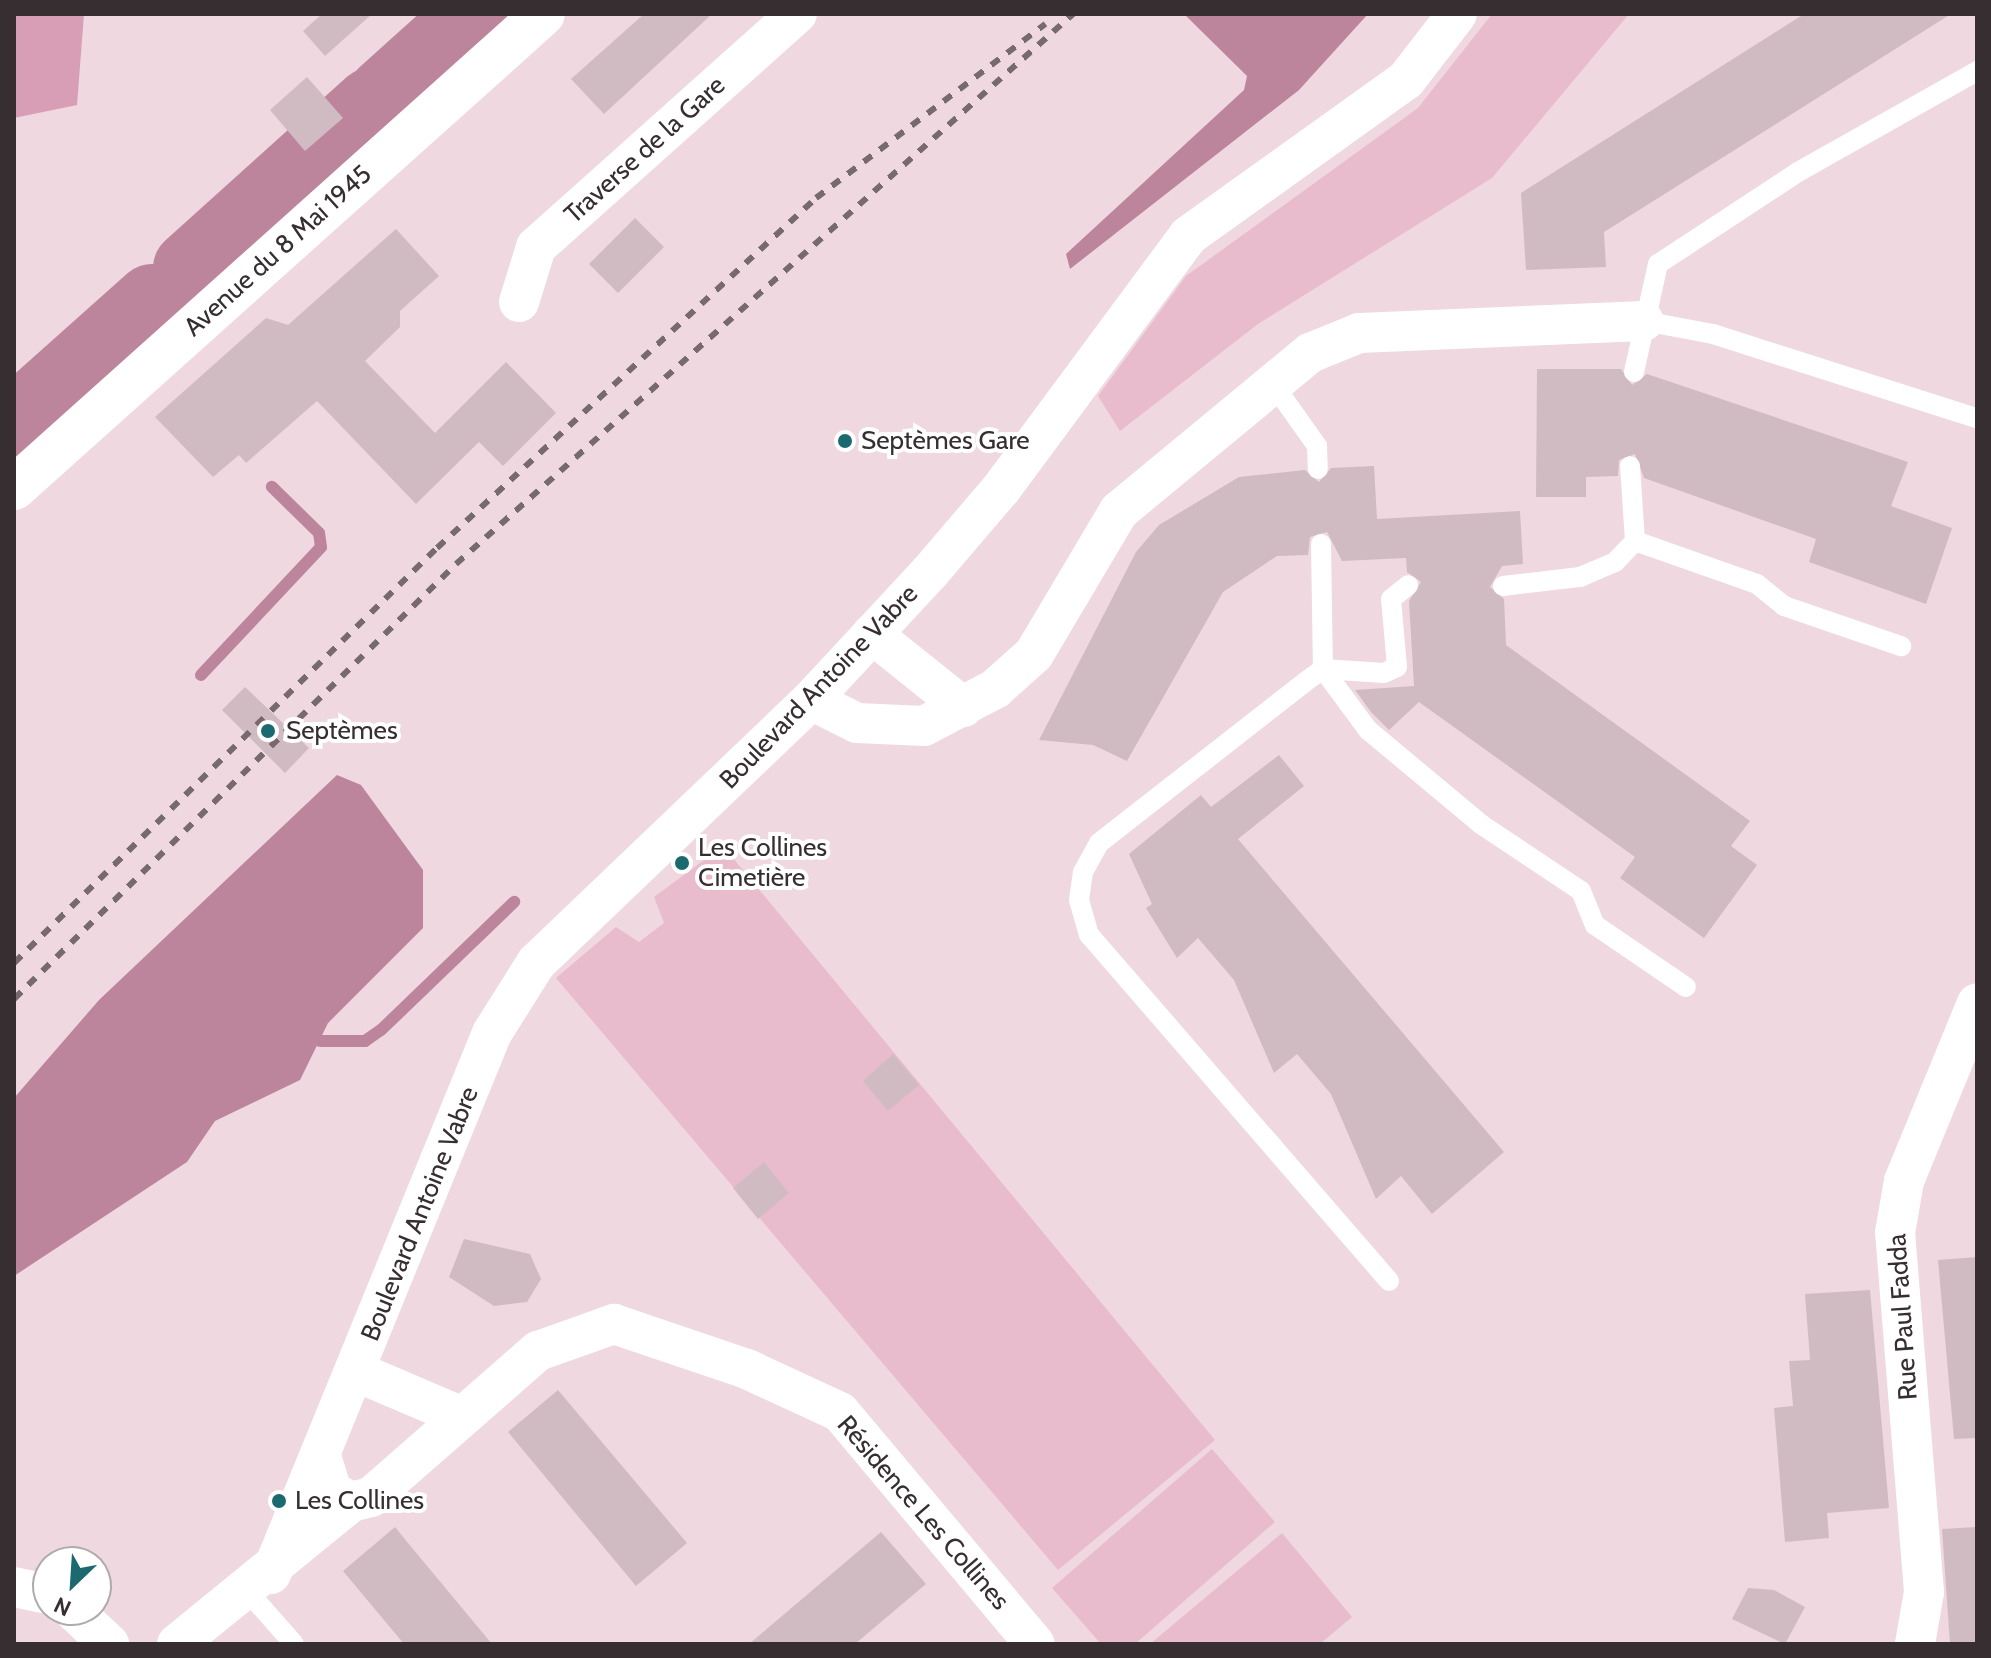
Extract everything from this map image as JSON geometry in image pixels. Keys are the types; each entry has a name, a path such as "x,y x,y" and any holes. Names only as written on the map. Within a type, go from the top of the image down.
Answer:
{"main road":[{"name":"Avenue du 8 Mai 1945","path":"14,488 543,14"}],"street":[{"name":"Traverse de la Gare","path":"519,302 536,247 797,14"},
{"name":"Boulevard Antoine Vabre","path":"260,1583 322,1459 492,1033 536,963 811,700 872,634 1001,489 1188,236 1406,80 1457,14"},
{"path":"811,700 857,723 924,726 963,707 1034,654 1119,511 1271,381 1359,333 1644,321"},
{"path":"872,634 963,707"},
{"name":"Rue Paul Fadda","path":"1915,1644 1924,1592 1895,1233 1904,1181 1977,1003"},
{"name":"Résidence Les Collines","path":"177,1644 260,1583 351,1502 371,1497 460,1416 538,1351 614,1324 747,1369 840,1412 1035,1644"},
{"path":"357,1372 460,1416"},
{"path":"322,1459 332,1491 351,1502"},
{"path":"90,1626 109,1644"}],"lane":[{"path":"1634,372 1658,264 1798,172 1977,71"},
{"path":"1644,321 1713,334 1977,418"},
{"path":"1271,381 1317,446 1318,469"},
{"path":"1503,586 1580,577 1615,562 1635,541 1630,466"},
{"path":"1635,541 1757,584 1784,606 1901,646"},
{"path":"1321,544 1323,669 1368,730 1482,825 1581,891 1595,925 1686,987"},
{"path":"1389,1281 1089,935 1079,900 1083,872 1099,843 1323,669 1384,673 1397,667 1391,599 1408,585"},
{"path":"260,1583 294,1644"}],"shaded area":[{"path":"14,14 84,14 77,105 14,118"},
{"path":"1184,14 1368,14 1299,90 1070,269 1066,254 1244,90 1247,76"},
{"path":"1492,14 1629,14 1492,178 1258,324 1120,431 1098,396 1186,276 1418,108"},
{"path":"337,775 361,785 423,870 423,928 328,1023 300,1080 215,1121 187,1162 14,1276 14,1098 99,1000"},
{"path":"723,846 1215,1440 1058,1570 556,978 616,927 639,942 664,923 654,897"},
{"path":"1212,1449 1275,1522 1135,1644 1101,1644 1052,1588"},
{"path":"1282,1533 1352,1617 1320,1644 1150,1644"}],"building":[{"path":"322,14 372,14 325,56 303,31"},
{"path":"644,14 712,14 604,114 571,79"},
{"path":"1804,14 1951,14 1604,232 1606,267 1526,270 1521,193"},
{"path":"307,77 343,118 305,151 270,110"},
{"path":"635,218 664,247 618,293 589,264"},
{"path":"396,229 439,276 400,311 400,327 365,361 435,433 506,362 556,413 503,466 479,442 416,504 317,401 246,463 239,455 213,477 155,417 266,318 288,325"},
{"path":"1537,369 1621,369 1632,385 1647,374 1908,462 1891,506 1952,528 1926,604 1809,562 1816,539 1644,478 1635,454 1619,460 1618,476 1586,477 1586,497 1536,497"},
{"path":"1374,466 1377,519 1520,511 1523,564 1502,566 1490,587 1504,599 1506,645 1750,821 1731,846 1757,865 1704,938 1620,878 1635,857 1419,702 1389,730 1371,712 1355,690 1414,686 1409,601 1421,582 1407,572 1406,558 1342,561 1327,532 1310,537 1308,555 1277,556 1223,592 1127,761 1093,745 1039,740 1136,552 1159,525 1239,477 1305,470 1319,482 1331,468"},
{"path":"245,687 309,748 285,773 222,710"},
{"path":"1279,755 1304,786 1238,839 1504,1152 1432,1214 1401,1176 1376,1199 1331,1094 1297,1054 1274,1073 1234,980 1198,938 1177,958 1146,908 1152,904 1129,854 1201,795 1211,807"},
{"path":"893,1054 919,1085 888,1111 863,1081"},
{"path":"764,1162 789,1193 758,1219 733,1188"},
{"path":"464,1239 530,1254 541,1279 527,1302 494,1306 449,1277"},
{"path":"1977,1257 1977,1438 1954,1439 1938,1260"},
{"path":"1870,1290 1889,1508 1827,1513 1829,1538 1785,1542 1774,1408 1793,1406 1789,1361 1810,1360 1805,1294"},
{"path":"558,1390 687,1543 636,1586 508,1432"},
{"path":"395,1527 492,1644 404,1644 343,1571"},
{"path":"1977,1527 1977,1644 1950,1644 1942,1529"},
{"path":"881,1532 926,1584 855,1644 749,1644"},
{"path":"1748,1588 1774,1590 1805,1607 1785,1644 1732,1619"}],"waterway":[{"path":"384,95 474,14"},
{"path":"190,268 372,104"},
{"path":"14,424 152,301"},
{"path":"201,675 321,547 319,533 272,487"},
{"path":"320,1041 365,1041 381,1030 514,902"}],"railway":[{"path":"14,999 456,564 1073,14"},
{"path":"14,963 437,548 816,198 1045,24"}],"place":[{"name":"Septèmes Gare","path":"845,441"},
{"name":"Septèmes","path":"268,731"},
{"name":"Les Collines Cimetière","path":"682,863"},
{"name":"Les Collines","path":"279,1501"}]}
